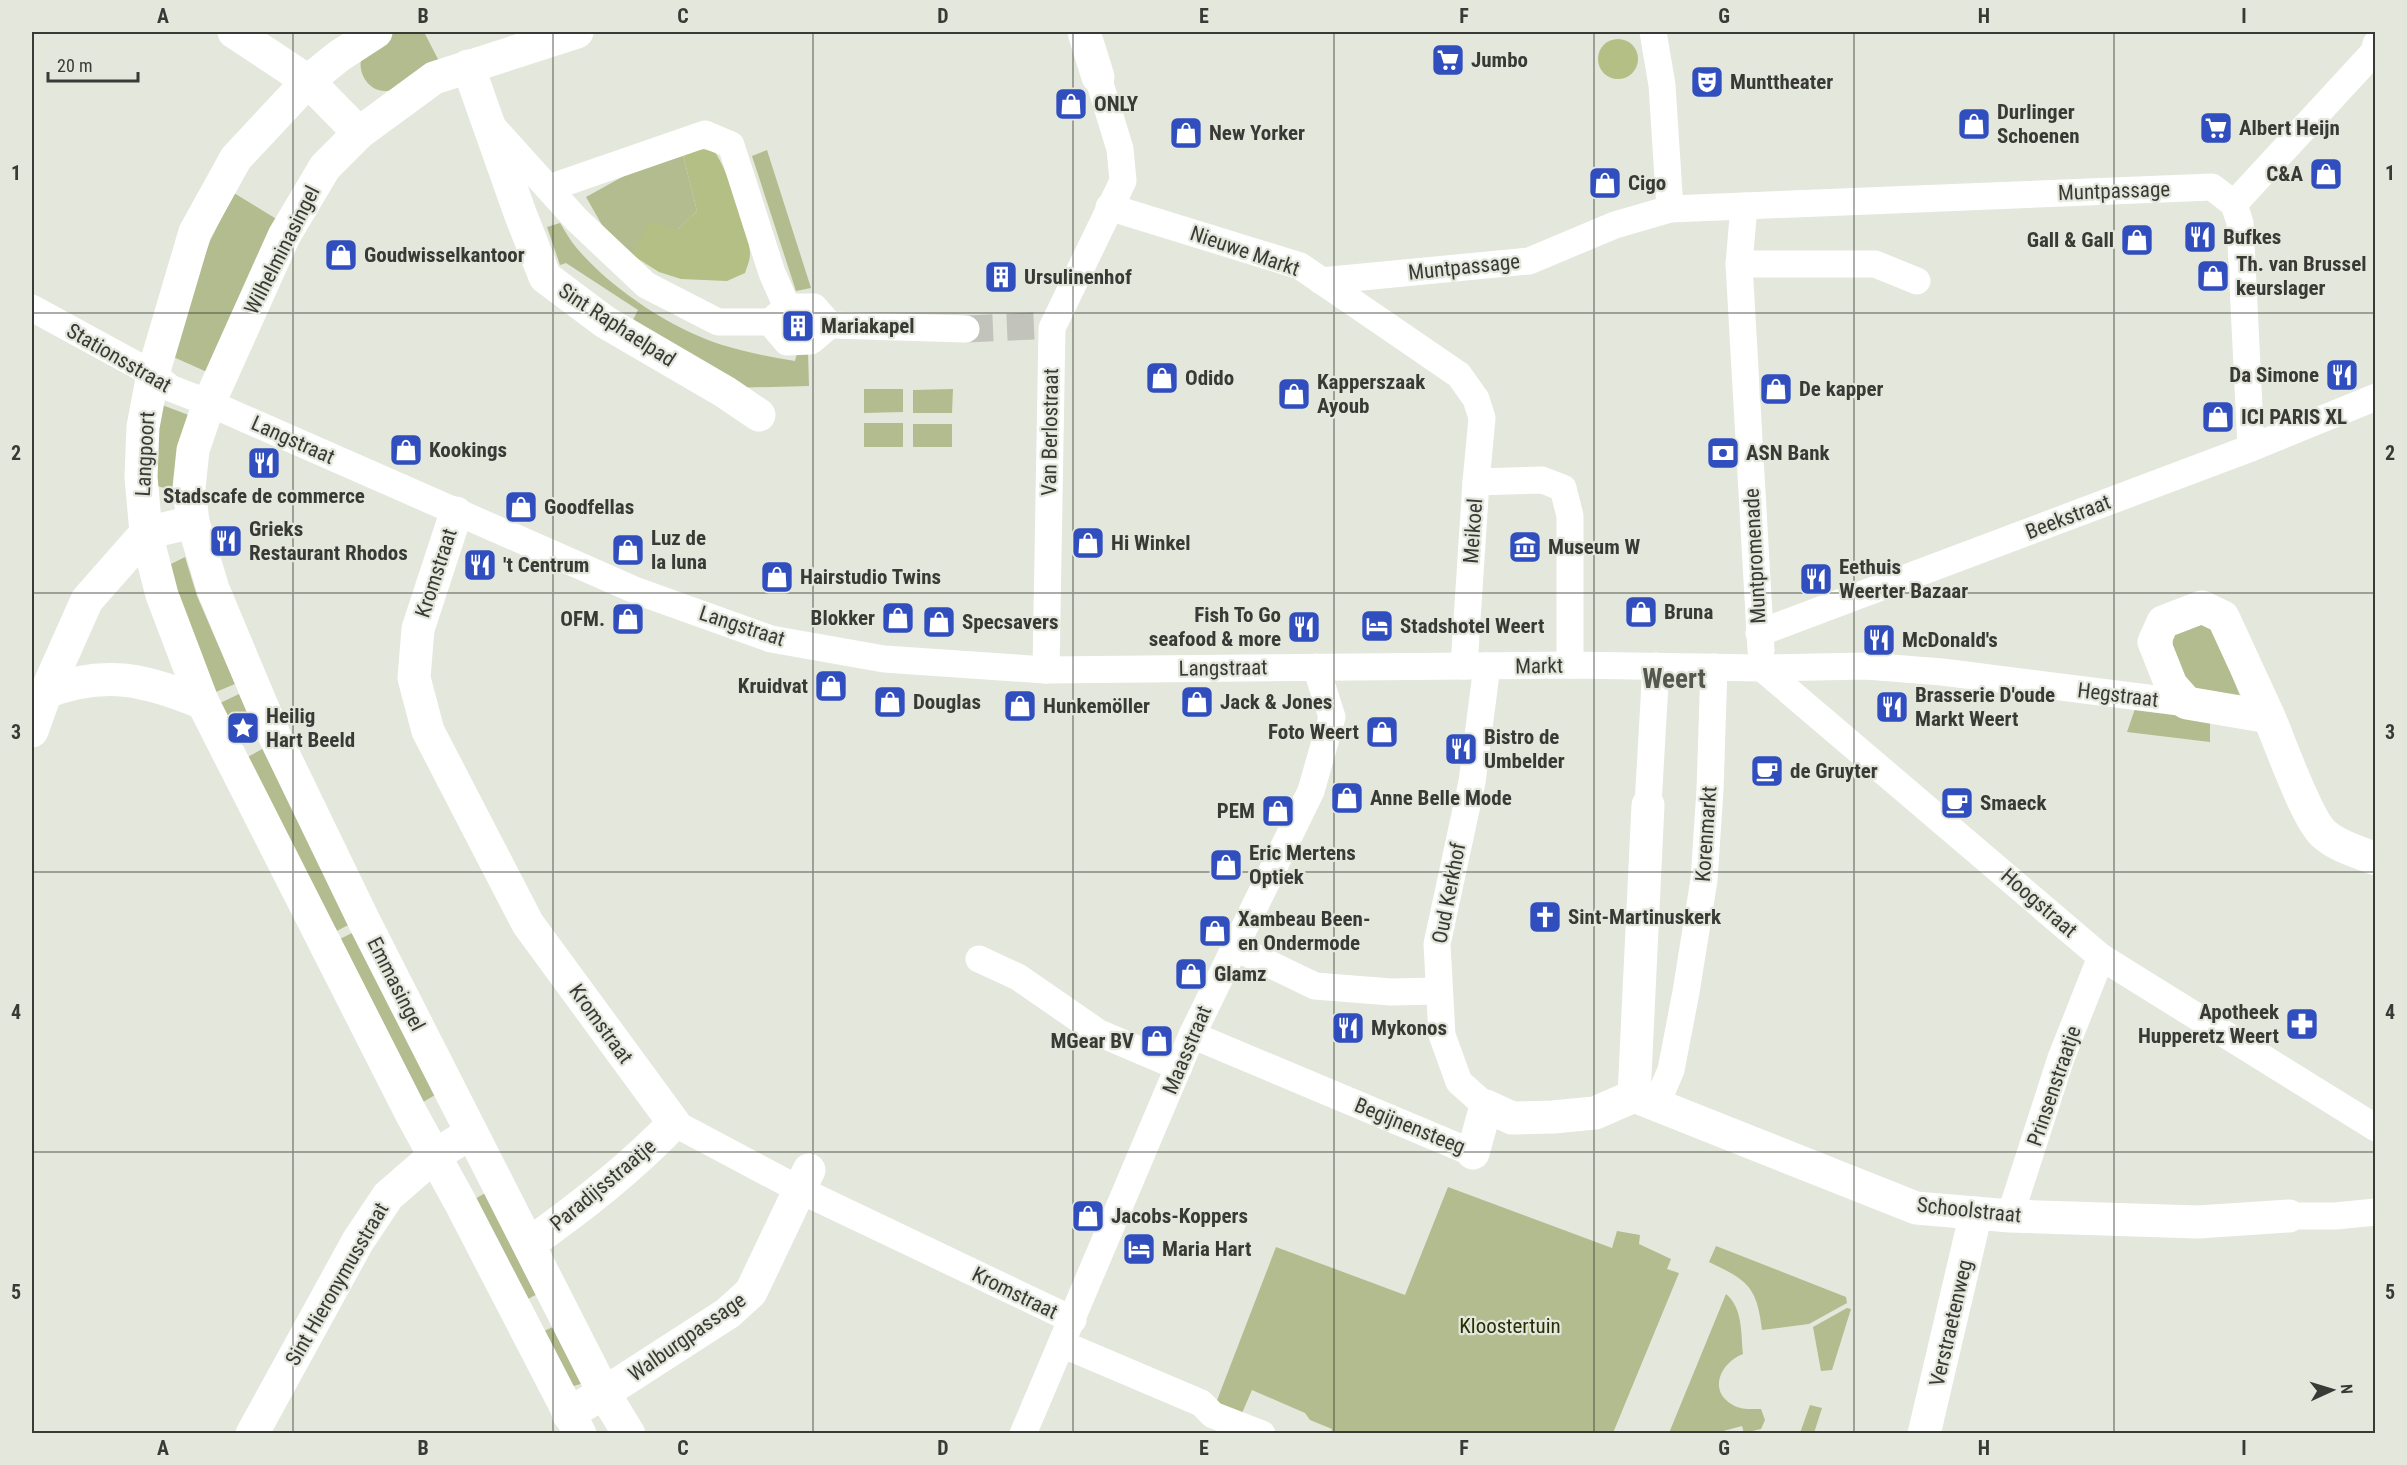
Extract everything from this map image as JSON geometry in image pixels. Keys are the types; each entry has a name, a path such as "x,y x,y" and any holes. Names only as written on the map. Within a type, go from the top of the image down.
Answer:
{"street":[{"path":"234,32 308,81 359,133"},
{"path":"153,374 195,232 236,158 308,81 339,56 376,32"},
{"name":"Wilhelminasingel","path":"208,403 284,236 325,167 359,133 434,78 577,32"},
{"path":"1084,32 1120,149 1123,181 1109,207"},
{"path":"1653,32 1662,85 1670,209"},
{"path":"2251,448 2240,223 2234,204 2374,52 2376,44"},
{"name":"Sint Raphaelpad","path":"468,66 545,277 605,322 725,392 759,415"},
{"path":"487,121 576,219 646,285 718,322 779,314"},
{"path":"549,188 705,134 731,145 772,273 779,314 787,342 812,341 830,325 966,328"},
{"name":"Muntpassage","path":"1321,281 1529,261 1615,225 1670,209 1743,215 2212,187 2234,204"},
{"name":"Nieuwe Markt","path":"1109,207 1300,266 1459,375 1476,399 1482,418 1476,482"},
{"name":"Van Berlostraat","path":"1046,670 1043,327 1109,207"},
{"name":"Muntpromenade","path":"1743,215 1739,264 1762,668"},
{"path":"1739,264 1875,264 1917,281"},
{"name":"Stationsstraat","path":"32,309 153,374 170,388 208,403"},
{"name":"Langpoort","path":"146,533 141,477 143,427 153,374"},
{"name":"Beekstraat","path":"1759,633 2251,448 2376,397"},
{"path":"32,731 46,692 87,600 146,533 193,522 189,488 193,450 208,403"},
{"name":"Langstraat","path":"208,403 637,591 771,639 884,659 1046,670 1316,667"},
{"name":"Meikoel","path":"1475,666 1476,482 1542,480 1563,488 1570,516 1570,665"},
{"name":"Kromstraat","path":"456,513 418,629 414,678 428,731 528,924 675,1123 805,1180 1067,1332 1202,1403 1213,1415 1262,1434"},
{"name":"Emmasingel","path":"193,522 213,590 275,737 364,921 471,1132 604,1393 629,1434"},
{"name":"Emmasingel","path":"146,533 162,595 203,703 434,1156 574,1424"},
{"name":"Hegstraat","path":"2187,703 2171,685 2154,642 2163,622 2202,607 2223,617 2302,795 2323,833 2341,844 2376,859"},
{"name":"Markt","path":"1316,667 1570,665 1762,668"},
{"name":"Oud Kerkhof","path":"1475,666 1472,782 1437,944 1438,991 1442,1035 1459,1082 1486,1106"},
{"path":"1486,1106 1512,1118 1553,1117 1595,1113 1645,1100 1648,805 1656,666"},
{"name":"Korenmarkt","path":"1645,1100 1671,1070 1704,880 1714,666"},
{"name":"Maasstraat","path":"1023,1434 1192,1035 1311,791 1332,717 1316,667"},
{"name":"Hegstraat","path":"1762,668 1876,667 1954,674 2187,703 2269,717"},
{"name":"Hoogstraat","path":"1762,668 2101,957 2376,1128"},
{"path":"46,692 74,681 113,678 170,690 203,703"},
{"path":"1234,947 1315,986 1391,992 1438,991"},
{"name":"Prinsenstraatje","path":"2010,1216 2061,1058 2101,957"},
{"path":"979,959 1018,977 1099,1033 1179,1067"},
{"name":"Begijnensteeg","path":"1192,1035 1473,1153 1486,1106"},
{"name":"Schoolstraat","path":"1645,1100 1916,1208 2010,1216 2198,1222 2289,1216"},
{"name":"Paradijsstraatje","path":"529,1244 585,1204 649,1150 675,1123"},
{"name":"Sint Hieronymusstraat","path":"252,1434 358,1241 388,1196 434,1156 471,1132"},
{"name":"Walburgpassage","path":"574,1424 604,1393 728,1313 751,1292 805,1180"},
{"path":"2289,1216 2335,1216 2376,1212"},
{"name":"Verstraetenweg","path":"1924,1434 1977,1213"}],"green space":[{"path":"393,32 424,32 440,63 398,88 380,90 374,88 365,79 361,60 369,47"},
{"path":"1618,39 1632,45 1638,59 1632,73 1618,79 1604,73 1598,59 1604,45"},
{"path":"702,149 715,152 726,173 749,244 750,256 745,273 727,281 681,279 659,272 632,255 650,221 678,229 697,211 683,155"},
{"path":"767,150 811,288 796,291 752,156"},
{"path":"683,155 697,211 678,229 632,255 602,225 586,197 624,176"},
{"path":"234,193 283,223 207,372 169,355 210,241"},
{"path":"560,223 578,250 610,281 645,307 682,328 719,344 776,358 795,361 797,353 808,352 809,386 727,388 629,328 638,310 566,263 560,265 547,227"},
{"path":"864,389 903,389 903,412 864,413"},
{"path":"953,389 952,413 913,413 913,390"},
{"path":"157,403 191,416 179,484 170,488 155,485"},
{"path":"864,423 903,423 903,447 864,447"},
{"path":"913,424 952,424 952,447 913,447"},
{"path":"185,557 197,596 235,684 211,694 161,569"},
{"path":"2207,625 2214,631 2242,701 2193,695 2173,646 2173,637 2178,631"},
{"path":"239,694 259,737 238,747 216,705"},
{"path":"2137,703 2171,707 2176,716 2210,720 2210,742 2127,732"},
{"path":"264,748 354,922 331,934 244,759"},
{"path":"358,930 442,1091 418,1105 336,941"},
{"name":"Kloostertuin","path":"1448,1187 1612,1248 1617,1231 1640,1235 1639,1244 1671,1259 1667,1269 1679,1273 1613,1433 1331,1433 1332,1429 1310,1420 1305,1413 1252,1390 1242,1413 1216,1403 1276,1247 1405,1295"},
{"path":"493,1189 584,1383 570,1387 469,1202","holes":["539,1293 555,1326 544,1331 528,1299"]},
{"path":"1716,1246 1846,1297 1847,1303 1809,1324 1762,1330 1757,1303 1748,1286 1733,1274 1709,1262"},
{"path":"1726,1294 1736,1306 1743,1354 1728,1363 1723,1370 1720,1377 1720,1392 1736,1407 1761,1409 1765,1420 1761,1429 1744,1433 1742,1426 1716,1433 1669,1433"},
{"path":"1847,1308 1851,1309 1832,1370 1821,1371 1813,1327"},
{"path":"1810,1405 1822,1408 1814,1433 1800,1433"}],"tunnel":[{"path":"966,329 1034,326"}],"place":[{"name":"Jumbo","path":"1448,60"},
{"name":"Munttheater","path":"1707,82"},
{"name":"ONLY","path":"1071,104"},
{"name":"Durlinger Schoenen","path":"1974,124"},
{"name":"Albert Heijn","path":"2216,128"},
{"name":"New Yorker","path":"1186,133"},
{"name":"C&A","path":"2326,174"},
{"name":"Cigo","path":"1605,183"},
{"name":"Bufkes","path":"2200,237"},
{"name":"Gall & Gall","path":"2137,240"},
{"name":"Goudwisselkantoor","path":"341,255"},
{"name":"Th. van Brussel keurslager","path":"2213,276"},
{"name":"Ursulinenhof","path":"1001,277"},
{"name":"Mariakapel","path":"798,326"},
{"name":"Da Simone","path":"2342,375"},
{"name":"Odido","path":"1162,378"},
{"name":"De kapper","path":"1776,389"},
{"name":"Kapperszaak Ayoub","path":"1294,394"},
{"name":"ICI PARIS XL","path":"2218,417"},
{"name":"Kookings","path":"406,450"},
{"name":"ASN Bank","path":"1723,453"},
{"name":"Stadscafe de commerce","path":"264,463"},
{"name":"Goodfellas","path":"521,507"},
{"name":"Grieks Restaurant Rhodos","path":"226,541"},
{"name":"Hi Winkel","path":"1088,543"},
{"name":"Museum W","path":"1525,547"},
{"name":"Luz de la luna","path":"628,550"},
{"name":"'t Centrum","path":"480,565"},
{"name":"Hairstudio Twins","path":"777,577"},
{"name":"Eethuis Weerter Bazaar","path":"1816,579"},
{"name":"Bruna","path":"1641,612"},
{"name":"Blokker","path":"898,618"},
{"name":"OFM.","path":"628,619"},
{"name":"Specsavers","path":"939,622"},
{"name":"Stadshotel Weert","path":"1377,626"},
{"name":"Fish To Go seafood & more","path":"1304,627"},
{"name":"McDonald's","path":"1879,640"},
{"name":"Kruidvat","path":"831,686"},
{"name":"Douglas","path":"890,702"},
{"name":"Jack & Jones","path":"1197,702"},
{"name":"Hunkemöller","path":"1020,706"},
{"name":"Brasserie D'oude Markt Weert","path":"1892,707"},
{"name":"Heilig Hart Beeld","path":"243,728"},
{"name":"Foto Weert","path":"1382,732"},
{"name":"Bistro de Umbelder","path":"1461,749"},
{"name":"de Gruyter","path":"1767,771"},
{"name":"Anne Belle Mode","path":"1347,798"},
{"name":"Smaeck","path":"1957,803"},
{"name":"PEM","path":"1278,811"},
{"name":"Eric Mertens Optiek","path":"1226,865"},
{"name":"Sint-Martinuskerk","path":"1545,917"},
{"name":"Xambeau Been- en Ondermode","path":"1215,931"},
{"name":"Glamz","path":"1191,974"},
{"name":"Apotheek Hupperetz Weert","path":"2302,1024"},
{"name":"Mykonos","path":"1348,1028"},
{"name":"MGear BV","path":"1157,1041"},
{"name":"Jacobs-Koppers","path":"1088,1216"},
{"name":"Maria Hart","path":"1139,1249"}],"district":[{"name":"Weert","path":"1674,679"}]}
